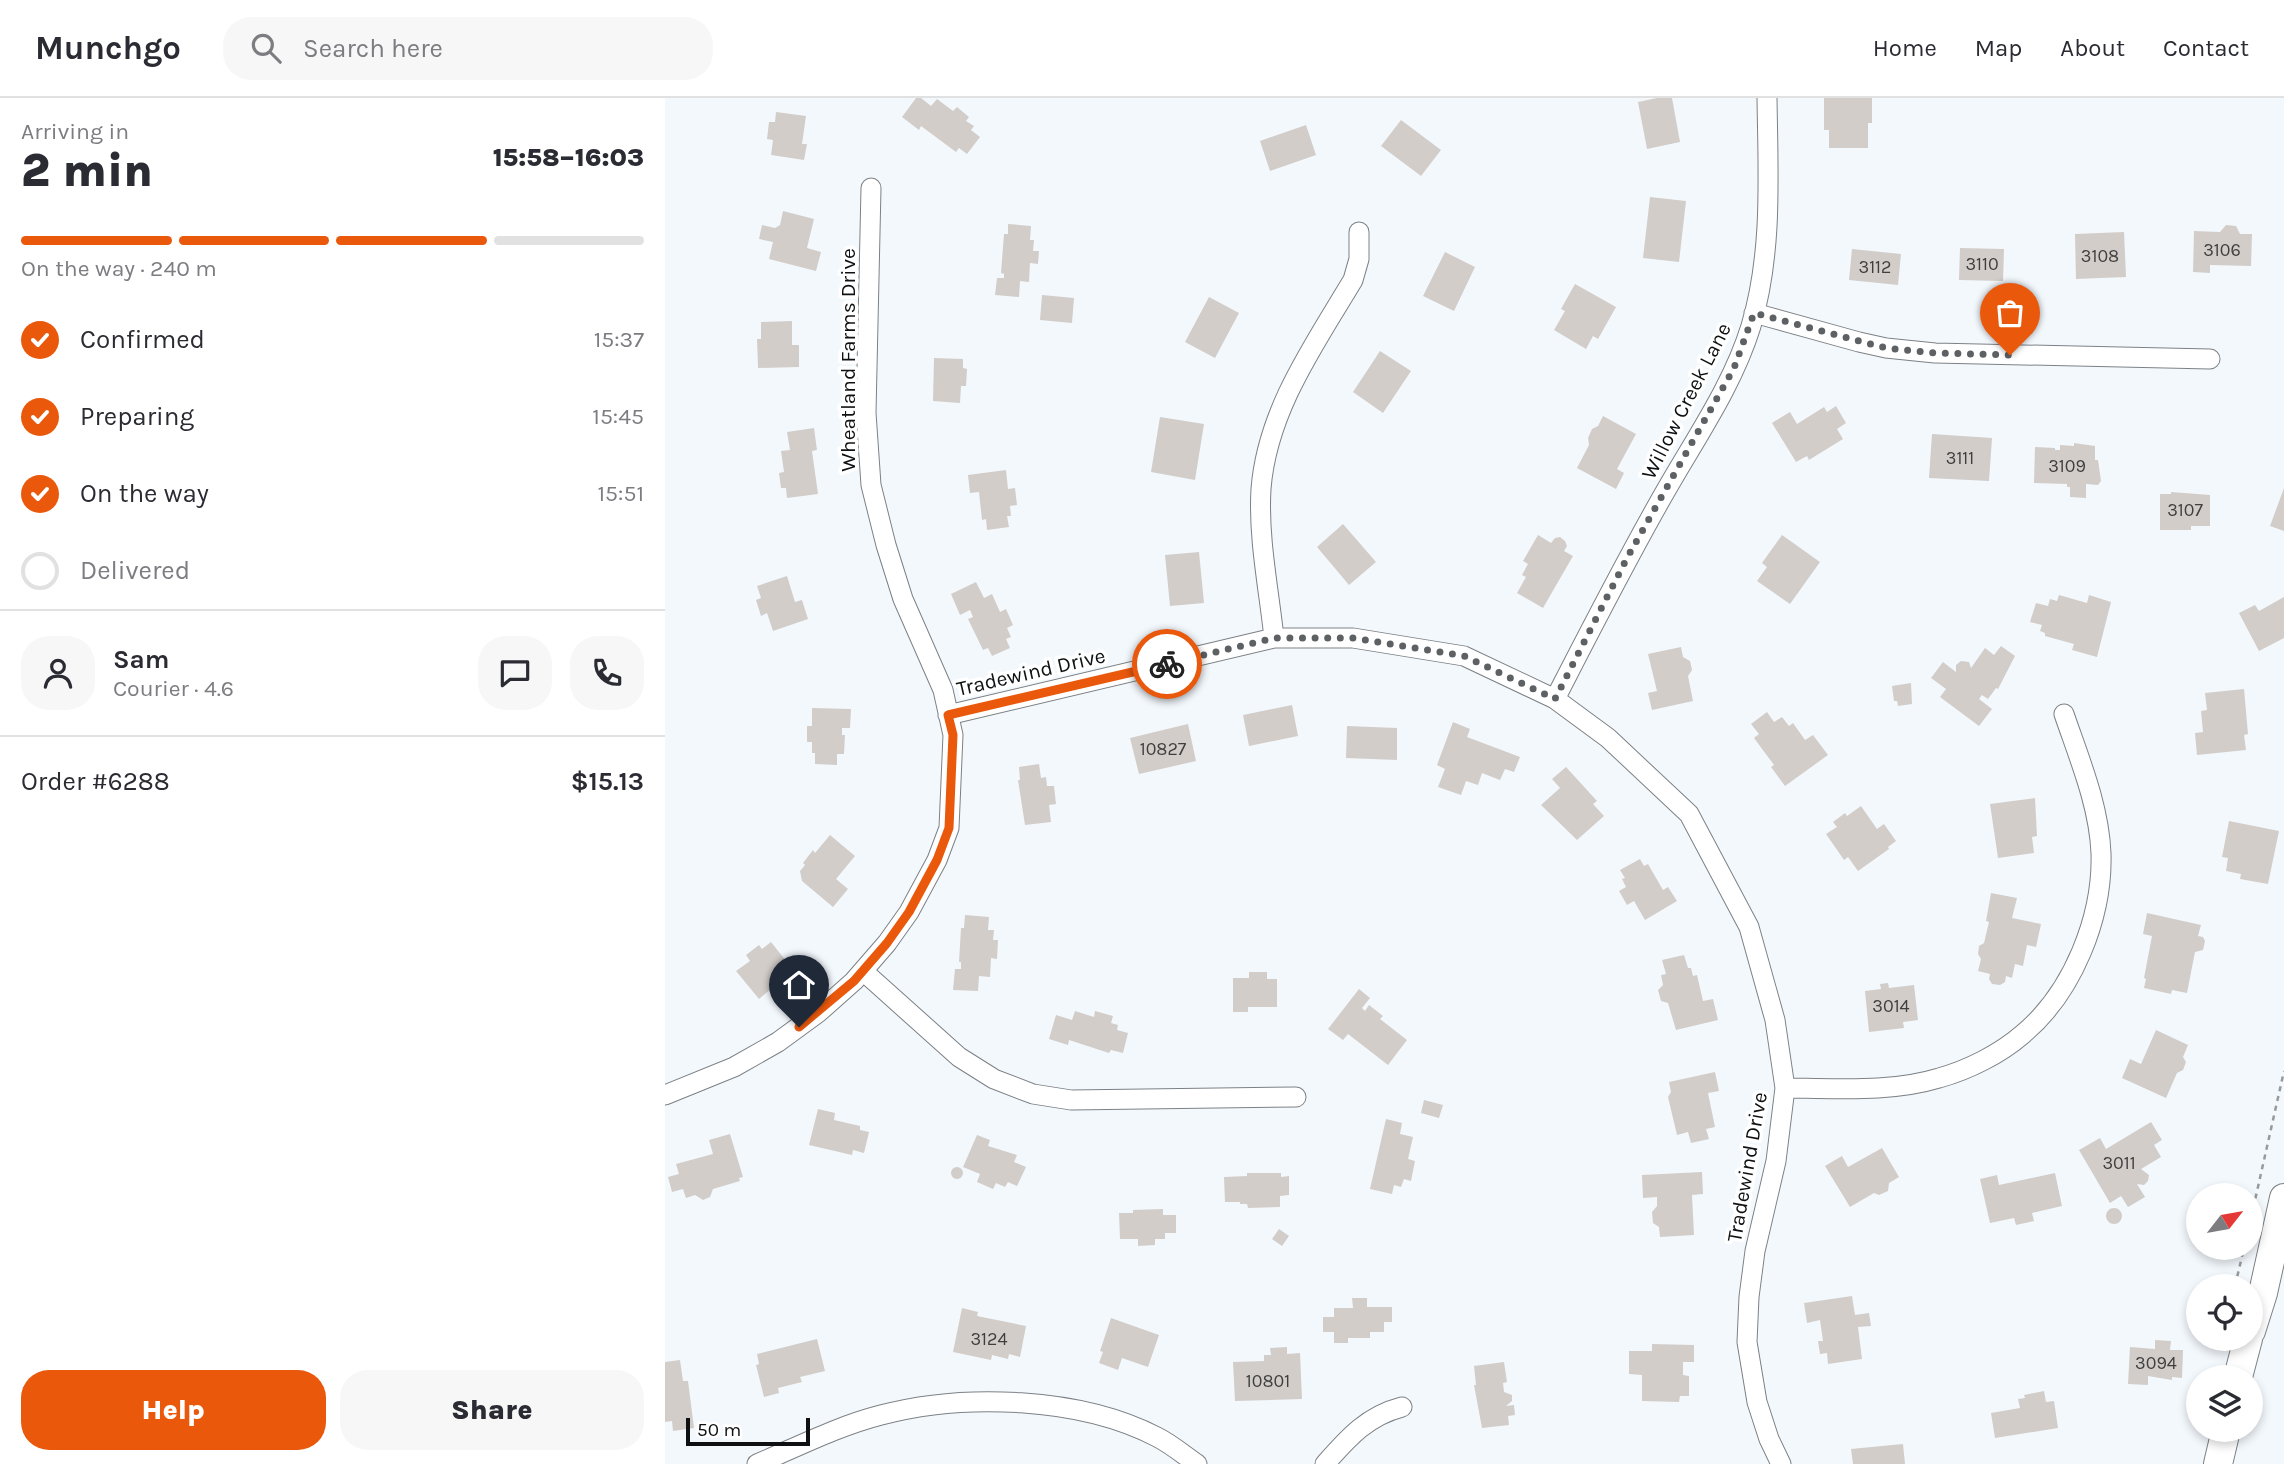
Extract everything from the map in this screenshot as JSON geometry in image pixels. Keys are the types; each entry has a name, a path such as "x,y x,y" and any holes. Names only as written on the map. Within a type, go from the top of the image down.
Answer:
{"street":[{"name":"Willow Creek Lane","path":"1555,699 1627,558 1734,368 1754,313 1766,241 1767,98"},
{"name":"Wheatland Farms Drive","path":"665,1095 734,1068 778,1042 819,1012 863,971 887,943 925,887 949,828 953,735 943,690 903,599 871,485 866,413 871,188"},
{"path":"1274,638 1263,539 1261,490 1266,456 1282,405 1353,280 1359,259 1359,232"},
{"path":"1754,313 1886,348 1935,353 2210,359"},
{"name":"Tradewind Drive","path":"948,715 1274,638 1353,638 1464,656 1555,699 1608,738 1689,814 1749,926 1775,1020 1785,1088 1776,1161 1755,1251 1747,1342 1757,1402 1769,1439 1781,1464"},
{"path":"1785,1088 1870,1088 1909,1085 1938,1079 1979,1062 2001,1049 2023,1034 2049,1007 2069,977 2085,942 2095,905 2101,853 2087,781 2064,714"},
{"path":"863,971 959,1057 994,1079 1033,1094 1072,1100 1296,1097"},
{"path":"2263,1293 2284,1198"},
{"path":"757,1464 880,1415 926,1406 968,1403 1062,1408 1115,1420 1157,1437 1197,1464"},
{"path":"1325,1464 1363,1425 1385,1411 1402,1407"},
{"path":"2218,1464 2223,1442"}],"path":[{"path":"2259,1183 2284,1071"}],"building":[{"path":"916,98 921,98 931,106 937,99 953,111 957,107 969,117 966,121 974,126 971,130 980,137 967,154 959,148 956,152 921,126 919,130 902,117"},
{"path":"1672,98 1680,142 1647,149 1638,102"},
{"path":"1824,98 1872,98 1868,148 1829,148 1829,130 1824,130"},
{"path":"776,112 806,116 802,144 807,144 804,160 771,155 773,140 767,139 769,122 775,122"},
{"path":"1401,120 1441,150 1421,176 1381,146"},
{"path":"1306,125 1316,155 1270,171 1260,141"},
{"path":"1650,197 1686,201 1679,262 1643,258"},
{"path":"783,211 814,219 807,248 821,252 816,271 769,259 773,242 759,239 762,225 775,228 780,225"},
{"path":"1008,224 1031,226 1030,240 1034,240 1033,251 1039,251 1038,264 1030,263 1029,282 1020,281 1019,297 995,295 997,278 1004,278 1001,273 1004,234 1008,234"},
{"path":"2226,225 2236,226 2240,234 2252,234 2251,266 2210,265 2210,273 2193,272 2194,231 2220,232"},
{"path":"2124,232 2126,277 2076,279 2075,234"},
{"path":"1960,248 2004,249 2003,281 1959,280"},
{"path":"1852,249 1901,254 1898,285 1849,280"},
{"path":"1445,252 1475,267 1454,311 1423,296"},
{"path":"1575,284 1616,307 1598,339 1593,336 1586,349 1554,330 1565,311 1561,309"},
{"path":"1042,295 1074,298 1072,323 1040,320"},
{"path":"1209,297 1239,313 1215,358 1185,342"},
{"path":"792,321 792,345 799,345 799,367 758,368 757,339 761,339 761,322"},
{"path":"1380,351 1411,371 1383,413 1353,392"},
{"path":"934,358 963,359 963,368 967,369 966,386 961,386 960,403 933,401"},
{"path":"1836,406 1846,423 1837,429 1843,439 1809,460 1807,456 1796,462 1772,423 1790,412 1797,424 1824,407 1827,412"},
{"path":"1603,416 1636,434 1617,469 1624,473 1616,489 1577,468 1589,445 1588,438 1592,429 1598,426"},
{"path":"1160,417 1204,424 1195,480 1151,472"},
{"path":"814,428 817,450 812,451 818,494 787,498 786,488 781,488 779,473 784,472 781,451 790,450 787,432"},
{"path":"1932,434 1992,438 1989,481 1929,478"},
{"path":"2074,443 2095,446 2095,460 2098,460 2101,481 2098,485 2086,484 2086,498 2070,497 2070,487 2067,487 2067,484 2034,483 2035,447 2060,450 2060,445 2074,446"},
{"path":"1006,470 1008,489 1015,488 1017,505 1010,506 1011,516 1007,516 1009,527 987,530 986,519 982,520 979,492 970,493 968,475"},
{"path":"2284,488 2284,531 2270,526"},
{"path":"2171,492 2210,495 2210,526 2191,526 2191,530 2160,530 2160,494"},
{"path":"1343,524 1376,562 1349,585 1317,547"},
{"path":"1538,535 1551,543 1560,537 1567,546 1564,551 1573,556 1543,608 1517,593 1526,577 1522,575 1528,564 1523,561"},
{"path":"1782,535 1820,562 1790,604 1757,581 1767,567 1762,563"},
{"path":"1199,552 1204,603 1170,606 1165,555"},
{"path":"787,576 795,602 802,600 808,619 773,631 767,613 761,616 756,600 761,598 757,586"},
{"path":"976,582 984,598 992,594 1000,612 1006,609 1013,625 1007,628 1011,637 1006,639 1010,648 992,656 988,648 983,650 968,619 973,617 970,610 960,615 951,594"},
{"path":"2059,595 2087,603 2089,595 2111,602 2097,657 2072,650 2074,644 2045,636 2045,633 2040,631 2042,625 2030,622 2036,603 2048,606 2050,599 2057,601"},
{"path":"2284,597 2284,638 2259,651 2239,613 2255,605 2259,611"},
{"path":"2001,646 2015,656 1998,689 1996,688 1988,699 1982,695 1979,699 1992,709 1979,726 1940,697 1946,689 1931,678 1943,662 1956,672 1956,665 1961,661 1969,662 1971,668 1985,648 1994,655"},
{"path":"1681,647 1683,657 1690,661 1692,670 1688,676 1693,701 1652,710 1648,693 1657,691 1648,654"},
{"path":"1911,683 1912,704 1898,706 1897,701 1894,701 1892,686"},
{"path":"2244,689 2248,734 2244,735 2246,750 2197,755 2195,733 2203,732 2201,711 2207,710 2205,693"},
{"path":"1292,705 1298,736 1249,746 1243,715"},
{"path":"812,708 851,709 850,728 842,728 842,735 845,735 844,754 837,754 837,765 815,764 812,742 807,742 807,726 812,726"},
{"path":"1767,712 1774,722 1782,717 1789,726 1793,723 1805,740 1813,735 1828,755 1785,786 1771,767 1774,765 1754,738 1759,734 1751,724"},
{"path":"1453,722 1470,729 1467,737 1520,757 1514,772 1505,769 1500,780 1482,773 1478,785 1466,781 1461,795 1438,787 1445,769 1437,765"},
{"path":"1188,724 1196,761 1139,774 1130,738"},
{"path":"1347,726 1397,728 1397,760 1346,758"},
{"path":"1039,764 1041,778 1046,777 1047,786 1054,786 1056,804 1049,805 1051,822 1025,825 1018,780 1019,767"},
{"path":"1566,767 1597,801 1593,804 1604,816 1577,840 1541,805 1560,788 1552,779"},
{"path":"2035,798 2037,836 2032,837 2034,853 1998,858 1990,804"},
{"path":"1861,806 1877,829 1884,824 1896,841 1858,871 1848,857 1844,860 1826,834 1837,827 1833,822"},
{"path":"2229,821 2279,831 2268,884 2240,879 2241,874 2226,871 2228,858 2222,857"},
{"path":"830,835 855,856 836,879 848,889 833,907 802,881 800,871 813,850 815,853"},
{"path":"1640,859 1644,866 1648,864 1663,890 1668,887 1677,901 1645,920 1634,901 1627,905 1619,891 1626,887 1620,870"},
{"path":"1991,893 2017,898 2012,918 2041,924 2036,947 2027,945 2023,966 2015,964 2012,978 2006,976 2005,982 2000,985 1992,984 1990,974 1978,971 1981,959 1978,954 1979,946 1984,943 1989,922 1986,921"},
{"path":"2147,913 2201,925 2198,936 2205,941 2203,950 2195,952 2187,993 2172,990 2171,994 2144,988 2152,936 2143,934"},
{"path":"965,915 989,917 988,930 994,930 993,940 998,940 997,959 991,958 990,977 979,976 978,991 953,990 955,969 961,969 961,928 964,928"},
{"path":"771,942 790,966 769,982 773,987 759,999 736,971 750,961 746,955 759,945 762,949"},
{"path":"1684,955 1693,976 1697,975 1703,1001 1713,999 1718,1020 1676,1030 1668,1003 1661,1001 1658,990 1663,985 1661,975 1666,974 1662,960"},
{"path":"1249,972 1267,972 1267,979 1277,979 1277,1007 1248,1007 1248,1012 1233,1012 1233,978 1249,978"},
{"path":"1888,983 1889,988 1914,985 1918,1020 1903,1022 1904,1028 1869,1032 1865,991 1881,989 1880,984"},
{"path":"1359,989 1370,998 1362,1008 1365,1011 1369,1005 1383,1016 1380,1019 1407,1040 1388,1065 1348,1034 1343,1040 1328,1029"},
{"path":"1075,1011 1094,1017 1095,1011 1113,1016 1111,1023 1118,1025 1117,1030 1128,1033 1123,1053 1111,1050 1109,1053 1069,1040 1068,1045 1049,1039 1056,1015 1072,1020"},
{"path":"2156,1030 2188,1045 2183,1057 2186,1062 2183,1070 2177,1073 2166,1098 2122,1078 2130,1059 2141,1064"},
{"path":"1715,1072 1719,1091 1708,1093 1715,1127 1706,1129 1709,1139 1691,1143 1688,1132 1677,1135 1668,1097 1671,1092 1669,1082"},
{"path":"1424,1100 1443,1105 1439,1118 1421,1113"},
{"path":"818,1109 835,1113 834,1120 860,1126 860,1130 869,1132 864,1153 853,1150 852,1155 809,1145"},
{"path":"1386,1119 1402,1123 1400,1134 1413,1137 1408,1159 1415,1161 1411,1181 1404,1179 1401,1187 1394,1185 1392,1194 1370,1189"},
{"path":"2151,1122 2162,1140 2154,1145 2161,1157 2141,1169 2149,1175 2144,1185 2137,1184 2145,1197 2128,1207 2121,1196 2110,1203 2079,1150 2100,1138 2106,1149"},
{"path":"730,1134 743,1177 739,1178 740,1181 713,1189 710,1197 703,1200 695,1195 686,1198 683,1189 672,1192 668,1177 679,1174 676,1164 713,1154 709,1140"},
{"path":"977,1135 990,1140 988,1146 1017,1155 1014,1162 1026,1167 1017,1186 1008,1182 1005,1187 996,1183 993,1189 977,1182 980,1174 963,1167"},
{"path":"1882,1148 1899,1177 1889,1183 1888,1191 1879,1195 1874,1193 1850,1207 1825,1166 1842,1156 1848,1167"},
{"path":"952,1168 962,1168 962,1178 952,1178"},
{"path":"1702,1172 1703,1194 1692,1195 1694,1235 1660,1237 1659,1227 1653,1223 1652,1212 1657,1206 1657,1197 1643,1198 1642,1175"},
{"path":"1247,1173 1281,1173 1281,1177 1289,1176 1289,1195 1280,1196 1280,1207 1248,1208 1247,1204 1240,1202 1225,1202 1224,1177 1247,1176"},
{"path":"2055,1173 2062,1206 2032,1213 2034,1221 2016,1225 2014,1218 1990,1223 1980,1179 1997,1175 1999,1185"},
{"path":"2111,1208 2117,1208 2122,1216 2120,1222 2111,1224 2106,1219 2106,1213"},
{"path":"1163,1209 1163,1215 1176,1215 1176,1233 1165,1233 1165,1239 1155,1239 1155,1245 1138,1246 1138,1239 1120,1239 1119,1213"},
{"path":"1279,1229 1289,1236 1282,1246 1272,1239"},
{"path":"1852,1296 1855,1315 1869,1313 1871,1326 1858,1327 1862,1359 1828,1364 1827,1353 1820,1354 1818,1341 1823,1341 1820,1320 1807,1323 1804,1303"},
{"path":"1352,1298 1367,1298 1367,1307 1392,1307 1392,1322 1384,1322 1384,1332 1370,1332 1370,1338 1348,1338 1348,1343 1334,1343 1334,1332 1323,1332 1323,1317 1334,1317 1334,1308 1353,1308"},
{"path":"962,1308 978,1312 977,1316 1026,1326 1020,1357 1009,1354 1008,1359 992,1355 991,1360 953,1352"},
{"path":"1111,1318 1159,1335 1148,1367 1122,1358 1118,1370 1099,1363 1103,1352 1100,1351"},
{"path":"817,1339 825,1371 800,1377 802,1382 778,1388 779,1393 764,1397 756,1365 759,1364 757,1354"},
{"path":"2155,1340 2171,1341 2170,1350 2183,1350 2182,1378 2172,1377 2172,1380 2148,1376 2148,1385 2128,1384 2130,1347 2155,1349"},
{"path":"1652,1344 1694,1345 1694,1362 1683,1362 1683,1375 1689,1376 1689,1396 1680,1396 1679,1402 1642,1401 1642,1375 1629,1374 1629,1351 1652,1351"},
{"path":"1287,1347 1287,1354 1300,1353 1302,1399 1235,1401 1233,1362 1264,1361 1264,1355 1271,1355 1270,1348"},
{"path":"680,1360 683,1381 688,1381 694,1428 673,1431 672,1421 665,1422 665,1362"},
{"path":"1504,1362 1507,1382 1503,1383 1504,1392 1512,1395 1512,1401 1506,1406 1514,1405 1515,1415 1508,1416 1509,1425 1482,1428 1474,1385 1474,1366"},
{"path":"2044,1391 2046,1402 2054,1401 2058,1428 1995,1438 1991,1413 2020,1408 2018,1399"},
{"path":"1903,1444 1905,1464 1853,1464 1851,1449"}],"way so far":[{"path":"1167,664 1274,638 1353,638 1464,656 1555,699 1627,558 1734,368 1754,313 1886,348 1935,353 2010,355"}],"route":[{"path":"799,1027 863,971 887,943 925,887 949,828 953,735 948,715 1167,664"}]}
